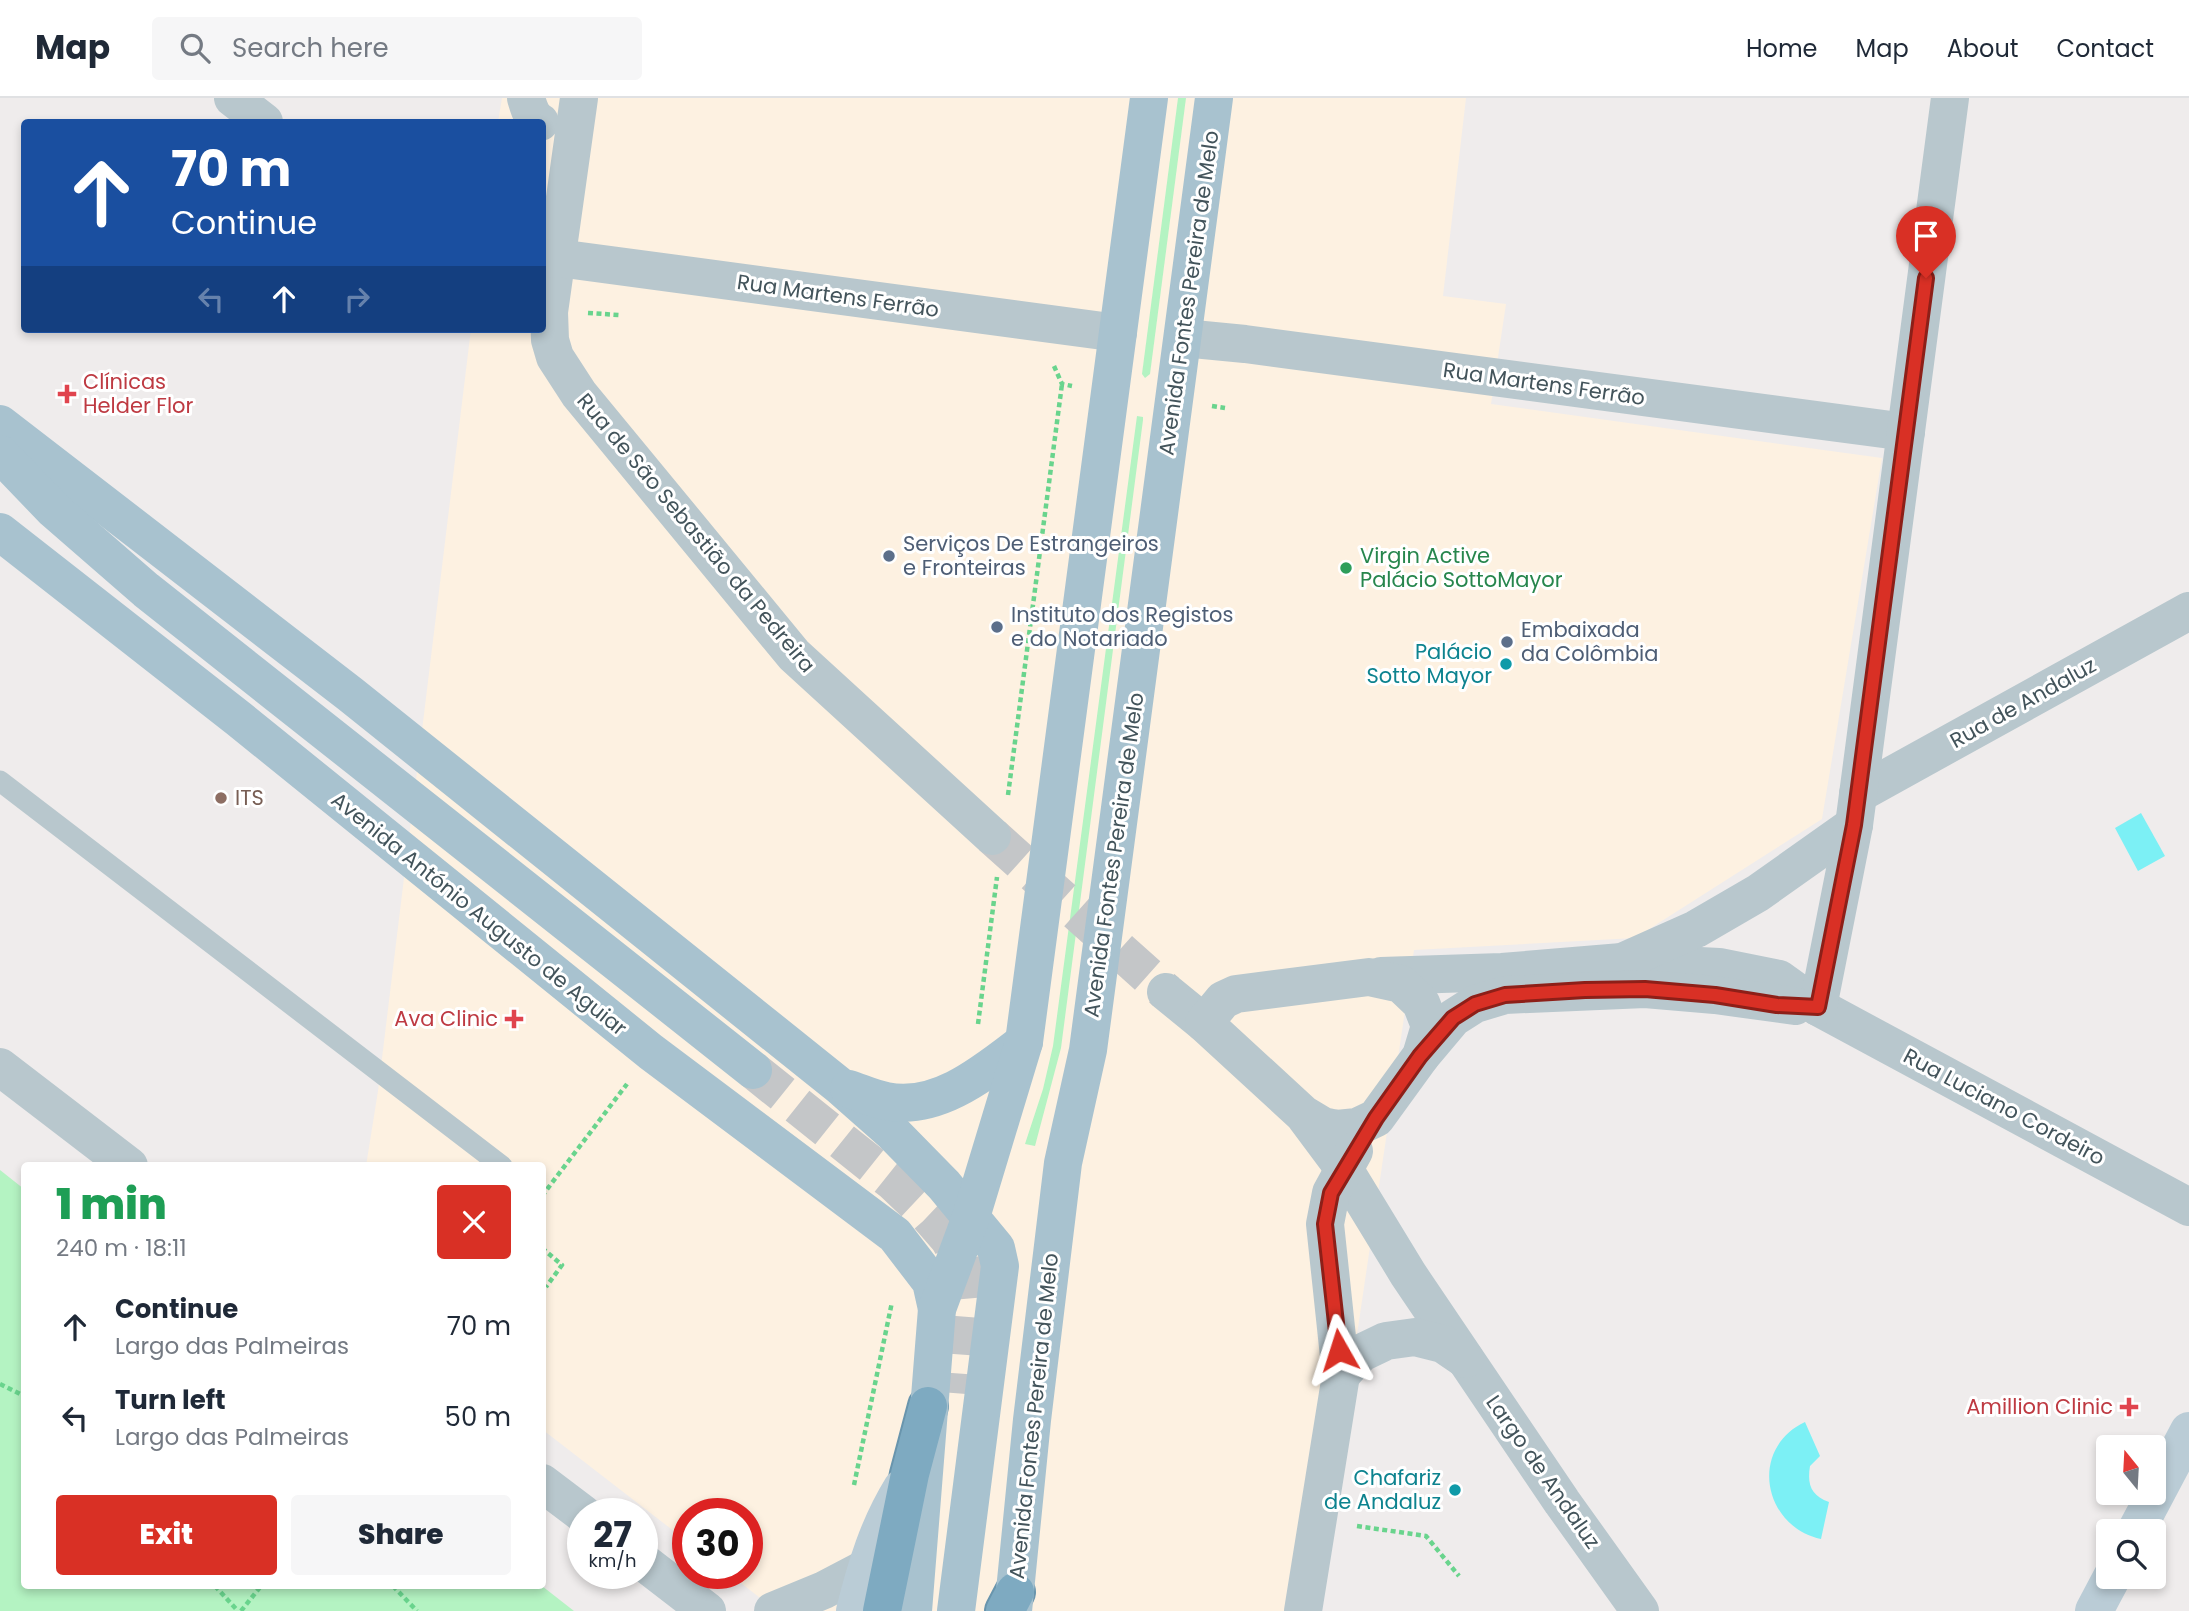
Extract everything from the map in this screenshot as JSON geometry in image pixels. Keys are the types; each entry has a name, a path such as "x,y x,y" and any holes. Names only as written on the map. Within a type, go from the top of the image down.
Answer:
{"highway":[{"path":"882,1611 910,1474 928,1406"}],"main road":[{"path":"913,1611 937,1310 971,1217 1024,1042 1149,98"},
{"name":"Avenida Fontes Pereira de Melo","path":"1011,1605 1063,1163 1088,1050 1214,98"},
{"path":"0,424 350,694 841,1087 892,1132 944,1185 996,1248 1000,1266 956,1611"},
{"path":"0,454 54,510 146,590 753,1070"},
{"name":"Avenida António Augusto de Aguiar","path":"0,532 239,719 651,1052 895,1235 931,1282 937,1310"},
{"path":"841,1087 887,1102 911,1103 942,1095 980,1076 1024,1042"}],"street":[{"path":"233,98 260,119"},
{"path":"526,98 535,119"},
{"path":"1203,1023 1223,1000 1236,994 1369,976 1645,989 1715,995 1777,1005 1818,1007 1856,810 1950,98"},
{"path":"546,123 560,124 570,117 578,102"},
{"name":"Rua de São Sebastião da Pedreira","path":"578,102 550,259 549,312 555,357 579,394 794,655 999,821"},
{"name":"Rua Martens Ferrão","path":"550,259 1118,333"},
{"name":"Rua Martens Ferrão","path":"1182,338 1245,344 1906,432"},
{"name":"Rua de Andaluz","path":"1622,962 1696,929 1747,899 1856,810 2189,611"},
{"path":"1303,1611 1341,1375 1325,1224 1331,1193 1376,1118 1420,1056 1453,1018 1503,984 1622,962"},
{"name":"Rua Luciano Cordeiro","path":"1622,962 1719,967 1779,979 1818,1007 2189,1208"},
{"path":"1369,976 1401,984 1421,1003 1430,1026 1420,1056"},
{"name":"Largo de Andaluz","path":"1166,992 1303,1114 1344,1169 1408,1274 1562,1502 1630,1597"},
{"path":"0,1067 124,1162"},
{"name":"Largo de Andaluz","path":"1303,1114 1323,1126 1337,1129 1357,1127 1376,1118"},
{"name":"Largo de Andaluz","path":"1341,1375 1361,1353 1396,1339 1415,1337 1443,1344 1466,1360"},
{"path":"2142,1519 2189,1432"},
{"path":"855,1611 866,1568 887,1513 910,1474"},
{"path":"546,1486 567,1502"},
{"path":"773,1611 824,1590 866,1568"},
{"path":"658,1573 707,1611"},
{"path":"2094,1611 2106,1589"}],"lane":[{"path":"0,781 497,1162"}],"path":[{"path":"999,821 1062,384"},
{"path":"976,1037 998,874"},
{"path":"546,1191 651,1052"},
{"path":"546,1251 562,1265 546,1287"},
{"path":"853,1489 893,1298"},
{"path":"0,1384 21,1394"},
{"path":"1317,1519 1426,1536 1459,1576"},
{"path":"218,1589 239,1611 258,1589"},
{"path":"396,1589 417,1611"}],"shaded area":[{"path":"502,98 1466,98 1443,296 1506,304 1491,404 1882,458 1822,819 1635,938 1414,950 1316,1611 777,1611 749,1589 763,1589 763,1498 672,1498 672,1530 658,1519 658,1498 631,1498 546,1432 546,1162 367,1162 378,1091 471,333 546,333 546,119 498,119"}],"green space":[{"path":"1178,98 1186,98 1150,374 1145,378 1142,374"},
{"path":"1137,416 1143,417 1143,420 1061,1048 1035,1146 1025,1144 1043,1089 1053,1046"},
{"path":"0,1170 21,1187 21,1589 546,1589 574,1611 0,1611"}],"water":[{"path":"2141,813 2165,856 2138,871 2115,828"},
{"path":"1805,1422 1820,1456 1810,1466 1810,1484 1814,1493 1829,1502 1821,1539 1801,1531 1786,1519 1775,1503 1770,1485 1770,1467 1776,1449 1787,1434"}],"tunnel":[{"path":"992,836 1166,992"},
{"path":"753,1070 893,1182 949,1239 960,1259 970,1291 972,1315 966,1394"}],"place":[{"name":"Clínicas Helder Flor","path":"67,394"},
{"name":"Serviços De Estrangeiros e Fronteiras","path":"889,556"},
{"name":"Virgin Active Palácio SottoMayor","path":"1346,568"},
{"name":"Instituto dos Registos e do Notariado","path":"997,627"},
{"name":"Embaixada da Colômbia","path":"1507,642"},
{"name":"Palácio Sotto Mayor","path":"1506,664"},
{"name":"ITS","path":"221,798"},
{"name":"Ava Clinic","path":"514,1019"},
{"name":"Amillion Clinic","path":"2129,1407"},
{"name":"Chafariz de Andaluz","path":"1455,1490"}],"route":[{"path":"1339,1350 1325,1224 1331,1193 1376,1118 1420,1056 1453,1018 1475,1004 1505,995 1585,990 1645,989 1715,995 1777,1005 1818,1007 1854,825 1926,278"}]}
